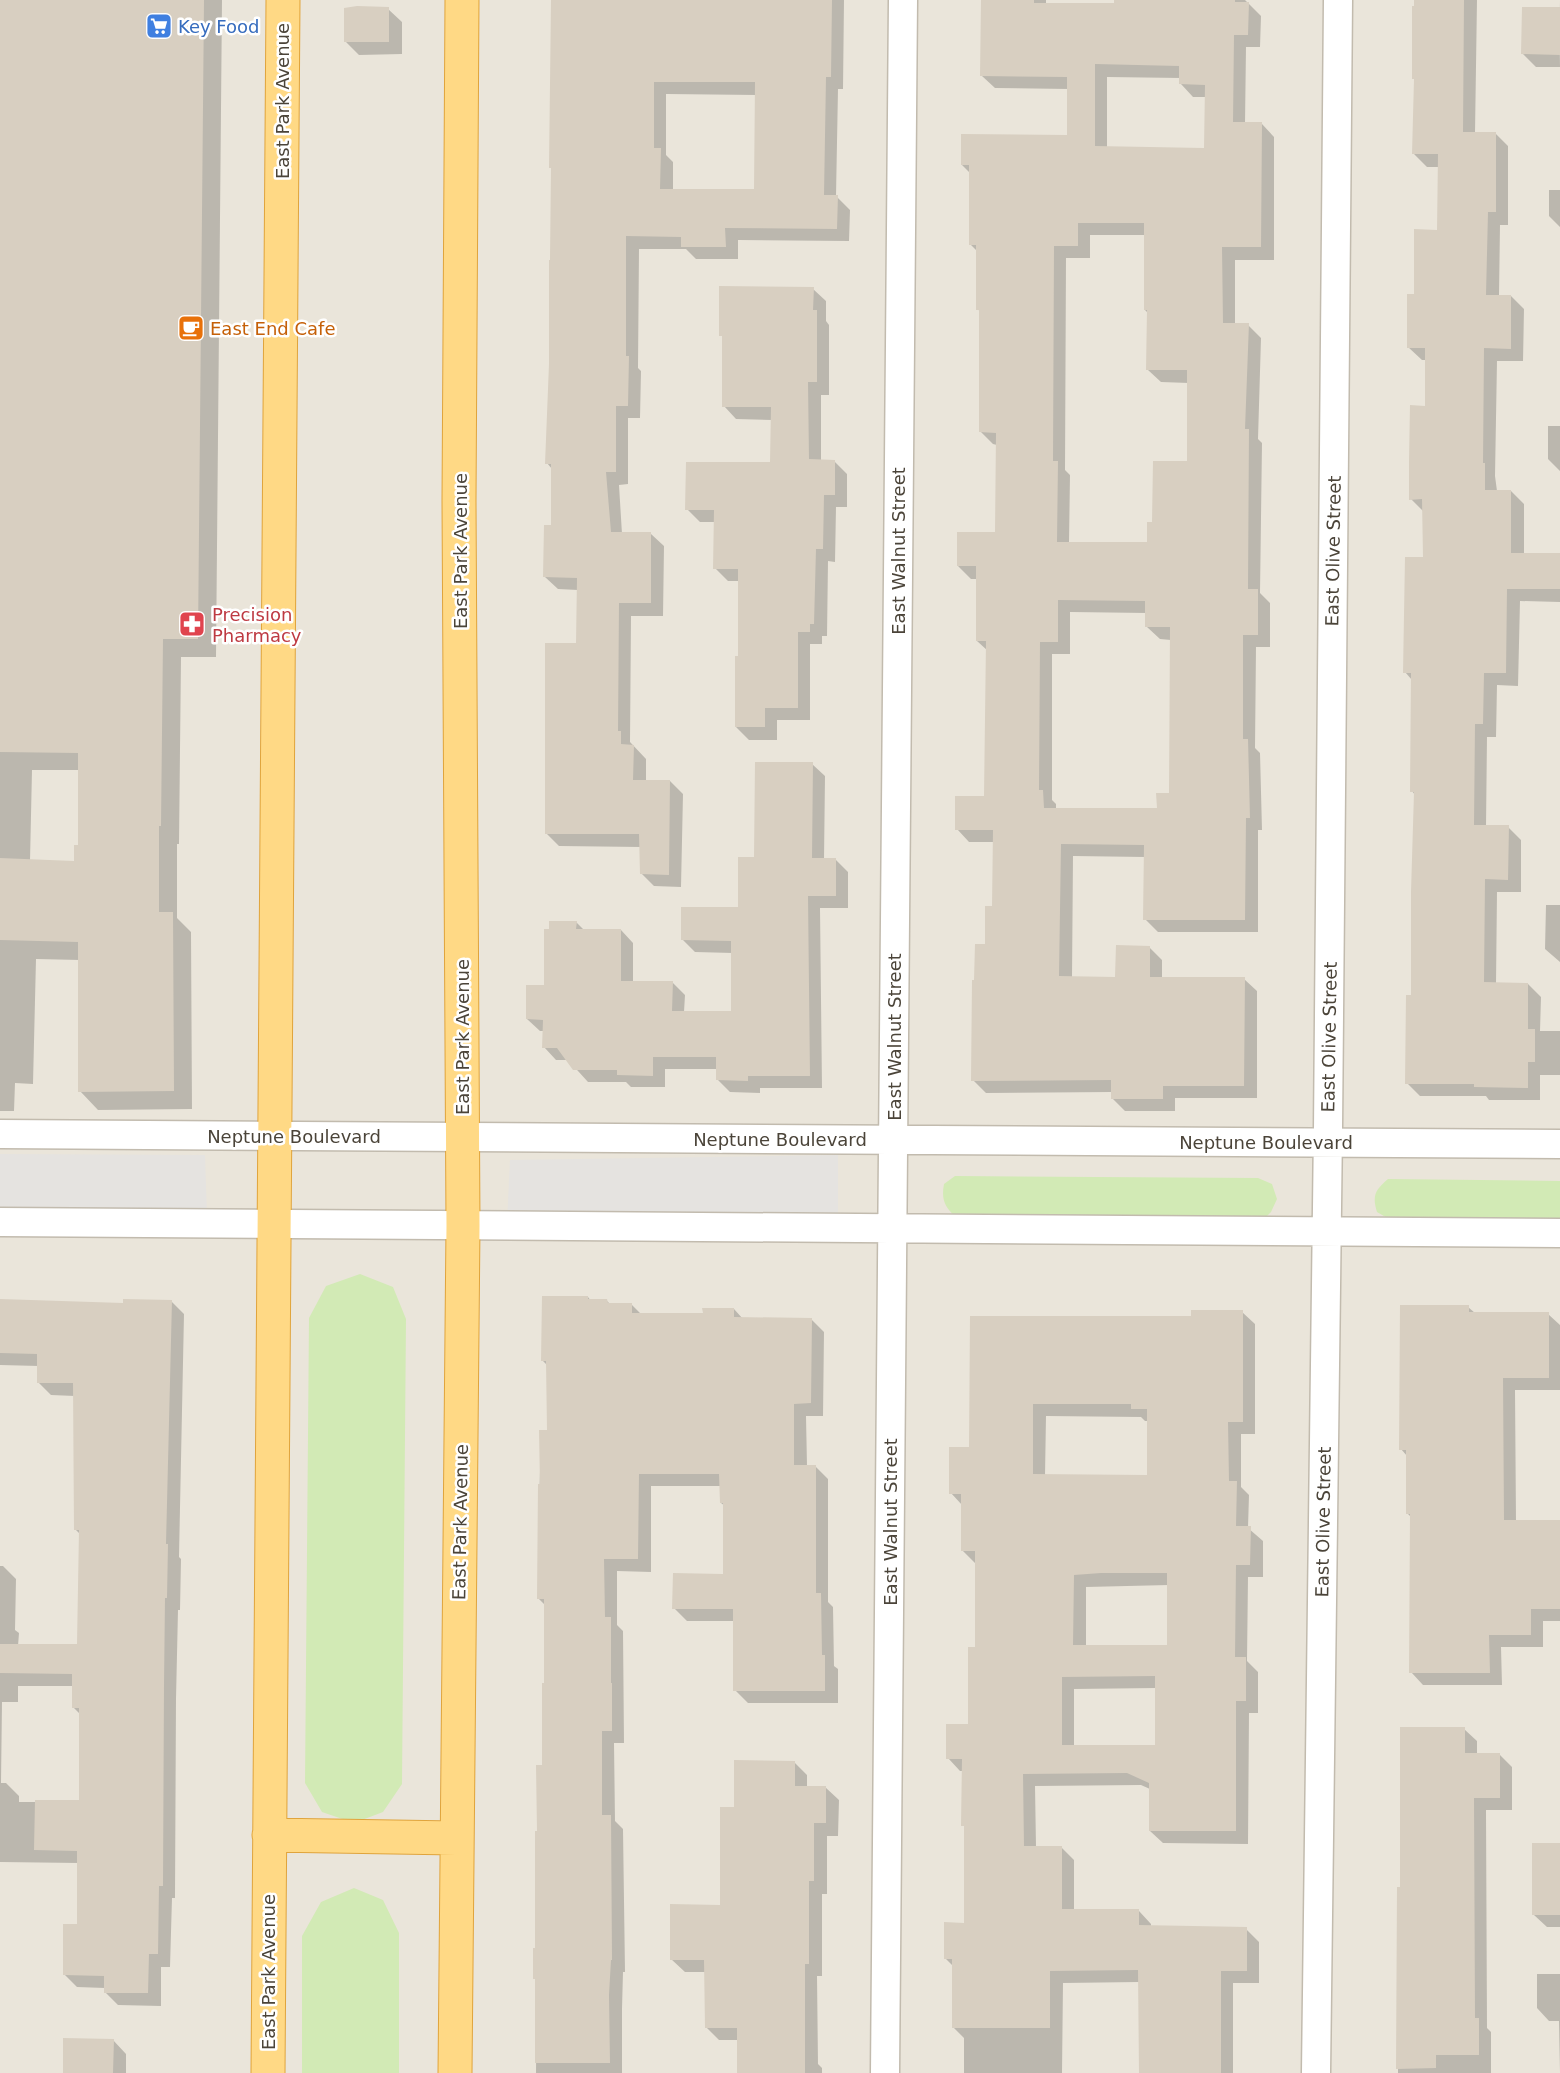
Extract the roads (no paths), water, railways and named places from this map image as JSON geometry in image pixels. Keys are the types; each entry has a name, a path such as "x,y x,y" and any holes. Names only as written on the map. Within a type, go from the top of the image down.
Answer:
{"highway":[{"name":"East Park Avenue","path":"268,2073 283,0"},
{"name":"East Park Avenue","path":"455,2073 463,1226 459,501 462,0"},
{"path":"269,1835 456,1838"}],"street":[{"name":"East Walnut Street","path":"885,2073 903,0"},
{"name":"East Olive Street","path":"1316,2073 1328,1143 1338,0"},
{"name":"Neptune Boulevard","path":"0,1134 1560,1144"},
{"path":"0,1222 1560,1233"}],"place":[{"name":"Key Food","path":"159,26"},
{"name":"East End Cafe","path":"191,328"},
{"name":"Precision Pharmacy","path":"192,624"}]}
